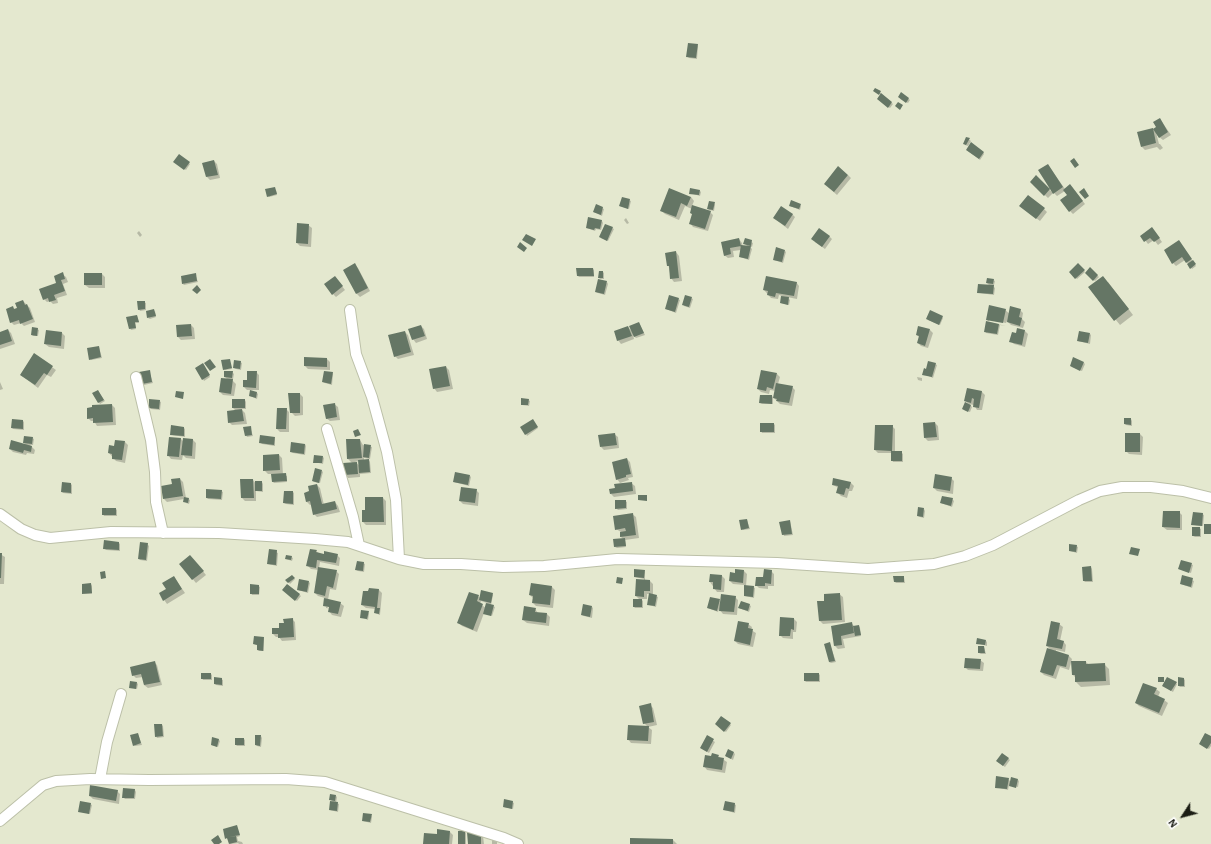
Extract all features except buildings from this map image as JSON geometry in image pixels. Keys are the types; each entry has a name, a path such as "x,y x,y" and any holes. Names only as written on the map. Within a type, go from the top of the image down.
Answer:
{"street":[{"path":"350,310 356,354 372,397 387,452 396,500 400,559"},
{"path":"136,378 151,440 155,472 156,502 163,533"},
{"path":"327,429 353,518 359,545"},
{"path":"0,514 20,529 35,535 50,538 111,532 219,533 315,539 348,542 400,559 424,564 461,564 503,567 544,566 617,559 777,562 868,569 934,564 966,556 993,545 1079,500 1100,491 1122,487 1151,488 1183,491 1211,498"},
{"path":"100,779 107,742 121,694"},
{"path":"0,821 44,785 56,781 100,779 286,779 325,782 504,838 518,844"}]}
